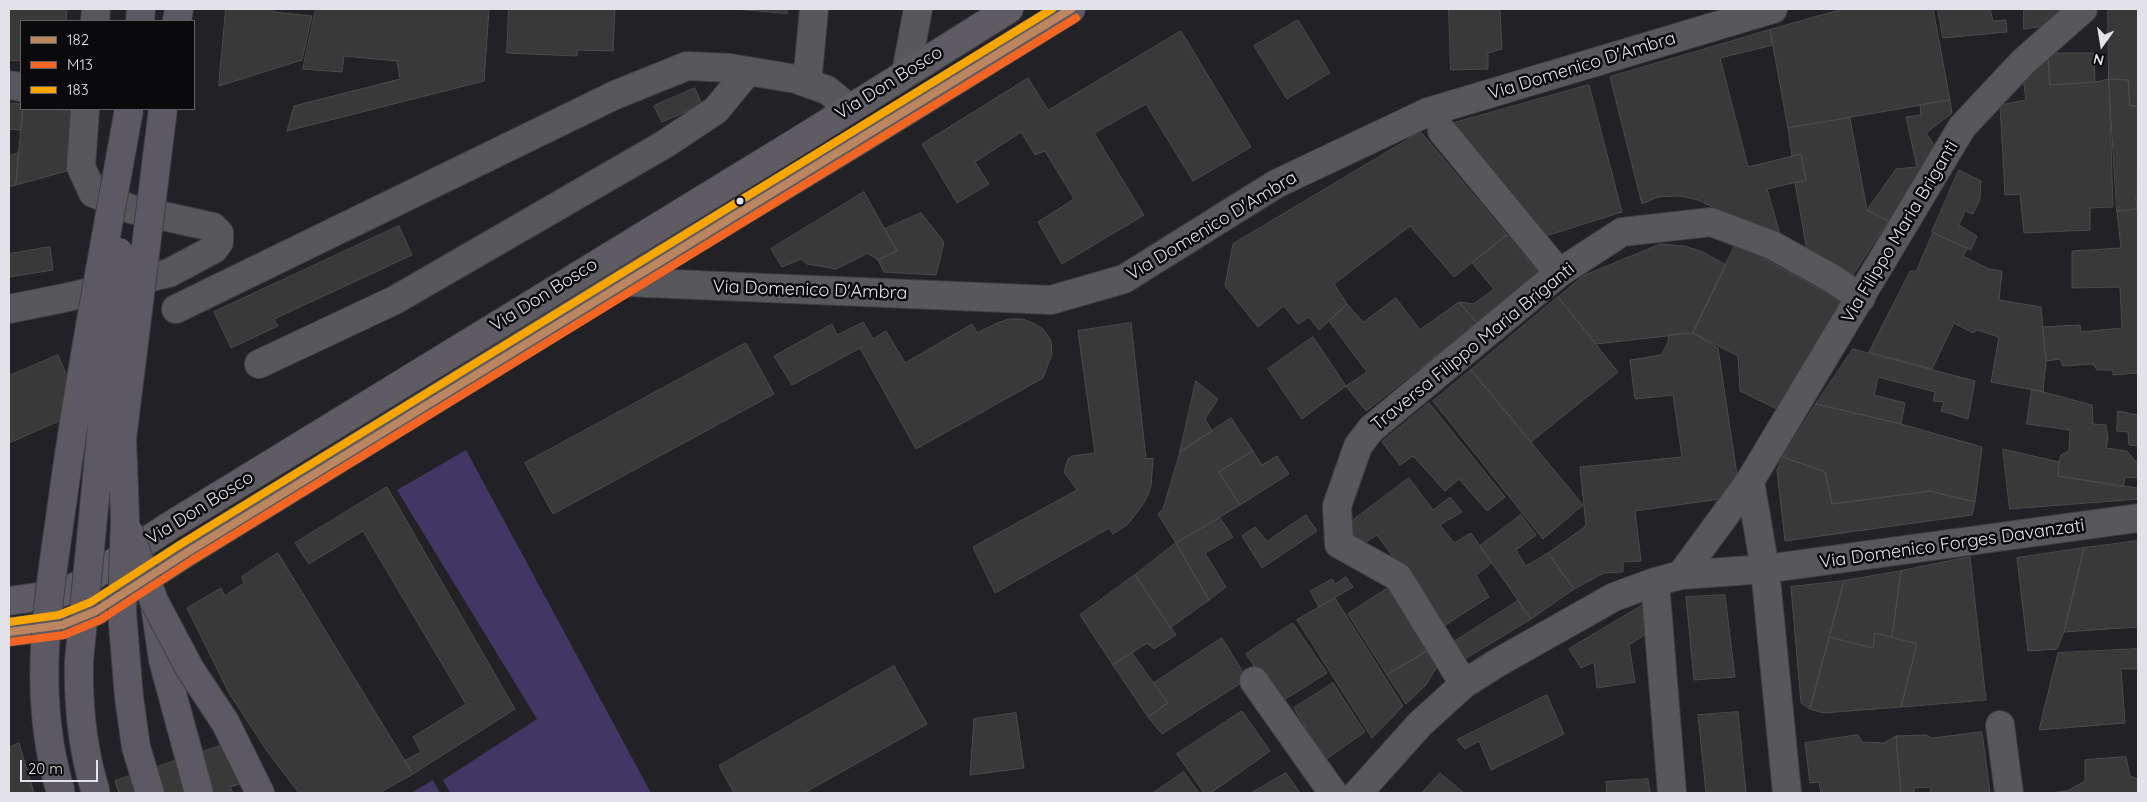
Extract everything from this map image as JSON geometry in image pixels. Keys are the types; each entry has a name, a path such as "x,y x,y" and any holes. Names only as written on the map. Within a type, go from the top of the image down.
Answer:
{"highway":[{"path":"61,793 49,745 44,708 43,680 46,622 82,370 131,110"},
{"path":"96,793 88,768 79,713 79,661 131,110"},
{"path":"150,793 136,746 129,697 122,612 124,519 122,439 163,110"},
{"path":"124,519 154,602 190,670 225,722 260,793"},
{"path":"154,602 163,660 199,793"}],"main road":[{"name":"Via Don Bosco","path":"9,601 58,594 81,584 168,527 1009,9"},
{"name":"Via Don Bosco","path":"9,632 62,625 96,611 194,547 1071,9"},
{"path":"849,108 866,136"}],"street":[{"path":"807,83 814,9"},
{"path":"906,73 918,9"},
{"name":"Via Domenico D'Ambra","path":"624,282 1051,300 1124,279 1276,184 1428,112 1774,9"},
{"name":"Via Filippo Maria Briganti","path":"1668,579 1750,481 1962,128 2023,62 2083,9"},
{"path":"176,308 624,92 687,66 748,70 796,79 827,90 849,108"},
{"path":"259,364 395,300 665,144 716,110 748,70"},
{"path":"9,309 168,273 214,249 219,242 219,232 214,227 131,209 93,193 81,167 85,110"},
{"path":"1442,131 1559,273"},
{"name":"Traversa Filippo Maria Briganti","path":"1464,684 1398,577 1339,544 1337,506 1358,446 1371,429 1559,273 1622,232 1711,222 1772,245 1833,279 1861,298"},
{"path":"1750,481 1765,569 1787,793"},
{"name":"Via Domenico Forges Davanzati","path":"1765,569 2138,518"},
{"path":"1358,793 1420,724 1464,684 1497,663 1614,597 1668,579 1765,569"},
{"path":"1668,579 1672,793"},
{"path":"1254,681 1333,793"},
{"path":"2000,725 2009,793"}],"shaded area":[{"path":"466,450 651,793 450,793 443,780 537,719 397,490"},
{"path":"433,780 440,793 411,793"}],"building":[{"path":"9,9 67,9 66,20 20,20 20,61 9,60"},
{"path":"226,9 274,9 274,12 312,16 302,60 219,86"},
{"path":"316,9 489,9 484,81 287,131 294,106 400,79 397,61 344,56 342,72 303,69"},
{"path":"509,9 615,9 613,51 577,50 577,56 507,53"},
{"path":"734,9 787,9 787,13"},
{"path":"1449,9 1500,9 1502,49 1488,53 1488,69 1451,70"},
{"path":"1843,9 1933,9 1950,100 1788,128 1770,30"},
{"path":"1938,9 1990,9 1993,21 2006,20 2007,32 1943,38"},
{"path":"2024,9 2064,9 2045,26 2024,29"},
{"path":"2108,9 2138,9 2138,106 2130,106 2128,80 2109,79"},
{"path":"1298,20 1330,73 1287,99 1254,46"},
{"path":"1770,30 1773,45 1720,58 1748,167 1801,154 1806,180 1767,189 1782,241 1698,200 1680,196 1658,197 1642,204 1610,77"},
{"path":"1181,31 1251,147 1193,181 1146,104 1094,133 1144,215 1062,264 1038,222 1074,199 1045,151 1035,155 1021,132 975,162 989,184 957,203 922,144 1028,78 1048,110"},
{"path":"2048,53 2094,53 2095,82 2050,85"},
{"path":"2048,53 2050,85 2095,82 2109,79 2113,207 2090,208 2090,230 2024,233 2020,194 2005,195 2000,105 2026,100 2023,77"},
{"path":"2109,79 2128,80 2130,106 2138,106 2137,209 2117,211"},
{"path":"1589,85 1622,212 1536,239 1447,125"},
{"path":"695,88 702,105 662,122 654,106"},
{"path":"1950,100 1952,113 1926,133 1937,149 1888,221 1867,210 1896,169 1917,167 1906,117 1921,115 1920,105"},
{"path":"9,103 20,104 20,110 23,110 21,130 9,129"},
{"path":"23,110 74,110 67,171 16,185"},
{"path":"1850,118 1867,210 1888,221 1851,278 1808,256 1795,183 1806,180 1801,154 1792,156 1788,128"},
{"path":"1421,132 1507,235 1454,277 1410,226 1334,284 1347,304 1319,330 1309,317 1298,324 1284,306 1258,327 1225,286 1233,244"},
{"path":"19,153 16,185 9,187 9,156"},
{"path":"1959,170 1981,181 1980,199 1973,214 1965,211 1959,225 1977,236 1971,250 1932,232"},
{"path":"864,192 897,251 878,260 868,253 836,269 807,264 801,259 782,267 771,249"},
{"path":"2136,197 2138,197 2138,379 2137,373 2113,375 2113,370 2097,370 2093,364 2063,366 2060,359 2046,361 2042,327 2080,325 2081,332 2122,328 2120,287 2072,288 2072,251 2121,248 2117,211 2137,209"},
{"path":"921,213 944,242 936,275 884,272 878,260 897,251 885,229"},
{"path":"399,226 412,255 274,319 278,326 231,348 214,312"},
{"path":"1933,233 1968,248 1963,256 1989,269 2002,271 1999,300 2041,307 2046,361 2043,392 1991,382 1999,337 1977,330 1973,333 1954,323 1932,369 1869,352 1910,271 1916,271"},
{"path":"1507,235 1538,272 1477,323 1459,302 1474,304 1494,289 1472,263"},
{"path":"1736,243 1841,301 1783,412 1740,391 1738,356 1693,333"},
{"path":"1661,244 1685,246 1703,252 1726,265 1693,333 1596,344 1558,297 1583,276"},
{"path":"50,247 53,270 9,277 9,254"},
{"path":"1558,297 1618,372 1531,442 1471,370"},
{"path":"1396,298 1420,330 1459,302 1477,323 1366,411 1346,386 1367,372 1329,321 1347,304 1363,322"},
{"path":"1010,319 1023,319 1035,324 1044,330 1051,341 1052,354 1043,378 916,449 860,348 792,385 774,356 832,324 837,335 863,322 873,339 886,331 905,363 972,324 977,333"},
{"path":"1131,323 1146,459 1153,458 1151,487 1144,503 1128,524 1113,534 1109,528 995,593 973,547 1077,490 1064,472 1068,459 1072,456 1095,453 1078,331"},
{"path":"1693,333 1718,348 1738,482 1727,498 1635,511 1641,561 1623,562 1623,572 1604,573 1574,589 1548,553 1586,526 1580,467 1682,457 1673,395 1635,399 1630,360 1661,355 1668,343 1669,335"},
{"path":"1313,337 1346,386 1302,419 1268,369"},
{"path":"746,343 774,394 553,514 525,463"},
{"path":"1853,349 1975,381 1968,419 1941,411 1944,402 1933,401 1935,392 1878,377 1874,395 1905,403 1901,424 1816,404"},
{"path":"58,355 82,411 9,443 9,376"},
{"path":"1471,370 1583,505 1543,539 1433,401"},
{"path":"1196,381 1218,399 1205,419 1212,431 1180,452"},
{"path":"2032,389 2092,405 2093,424 2106,425 2108,439 2106,448 2127,451 2135,461 2138,461 2138,478 2125,477 2123,487 2058,476 2061,455 2069,451 2070,430 2027,424"},
{"path":"1429,403 1505,497 1487,511 1459,479 1445,491 1413,456 1400,465 1382,442"},
{"path":"1816,404 1901,424 1982,447 1975,502 1930,491 1832,504 1825,472 1783,457"},
{"path":"2118,411 2138,415 2138,446 2129,445 2128,432 2117,431"},
{"path":"1231,418 1253,451 1219,472 1240,505 1176,543 1158,514 1163,509 1180,452"},
{"path":"2003,449 2059,462 2058,476 2138,488 2138,499 2010,509"},
{"path":"1253,451 1262,465 1277,456 1289,474 1240,505 1219,472"},
{"path":"1783,457 1825,472 1832,504 1930,491 1975,502 1972,515 1785,541 1777,470"},
{"path":"1409,478 1433,510 1450,497 1462,512 1440,525 1454,543 1471,533 1492,563 1476,575 1489,597 1444,626 1377,535 1358,547 1344,527"},
{"path":"387,487 515,709 413,774 404,761 421,752 413,737 466,704 363,531 309,564 295,543"},
{"path":"1306,515 1317,531 1262,568 1242,536 1255,527 1267,541"},
{"path":"1521,515 1536,535 1516,550 1526,566 1548,553 1574,589 1531,619 1480,546"},
{"path":"1220,518 1233,537 1205,553 1226,587 1209,600 1176,543"},
{"path":"2138,541 2138,627 2064,632 2084,548"},
{"path":"1176,543 1209,600 1170,628 1135,575"},
{"path":"2084,548 2064,632 2057,649 2028,651 2017,558"},
{"path":"278,553 413,774 379,793 299,793 267,751 229,693 187,608 221,588 225,596 244,583 242,577"},
{"path":"1970,557 1986,700 1901,707 1917,644 1892,637 1901,571"},
{"path":"1901,571 1892,637 1875,633 1873,648 1829,637 1844,581"},
{"path":"1135,575 1176,635 1154,649 1147,643 1113,665 1080,615"},
{"path":"1346,577 1353,587 1319,607 1310,591 1332,579 1335,584"},
{"path":"1844,581 1810,709 1801,703 1791,587"},
{"path":"1388,588 1427,651 1387,675 1348,614"},
{"path":"1725,595 1735,677 1694,680 1686,597"},
{"path":"1335,598 1403,706 1372,738 1297,620"},
{"path":"1518,601 1531,619 1465,659 1455,641"},
{"path":"1648,602 1652,630 1629,645 1635,682 1597,688 1594,662 1581,668 1569,649"},
{"path":"1293,623 1327,673 1279,703 1246,654"},
{"path":"1875,633 1917,644 1901,707 1823,713 1810,709 1829,637 1873,648"},
{"path":"1222,638 1247,679 1162,734 1148,717 1168,703 1154,683"},
{"path":"2138,649 2138,669 2121,669 2125,723 2039,730 2058,653"},
{"path":"1427,651 1438,665 1426,685 1406,704 1387,675"},
{"path":"1132,653 1168,703 1148,717 1113,665"},
{"path":"894,666 927,724 804,793 734,793 719,766"},
{"path":"1333,683 1365,732 1325,760 1294,708"},
{"path":"1547,695 1564,734 1491,770 1479,741 1465,749 1457,740"},
{"path":"1242,711 1270,751 1211,793 1204,793 1177,754"},
{"path":"1738,712 1746,793 1706,793 1698,715"},
{"path":"1016,713 1024,768 970,775 974,719"},
{"path":"1982,732 1990,793 1931,793 1930,787 1914,788 1914,793 1901,793 1896,736 1926,735 1931,738"},
{"path":"1858,735 1862,742 1884,743 1896,736 1901,793 1821,793 1819,782 1810,783 1805,743"},
{"path":"19,743 34,793 9,793 9,748"},
{"path":"229,743 242,783 230,787 233,793 119,793 115,781"},
{"path":"2126,757 2130,776 2138,779 2138,793 2048,793 2067,791 2085,781 2085,760"},
{"path":"1184,772 1199,793 1153,793"},
{"path":"1286,773 1300,793 1251,793"},
{"path":"1440,773 1464,793 1422,793"},
{"path":"1648,779 1650,793 1607,793 1606,782"}],"transit line":[{"name":"183","path":"9,622 59,615 91,602 181,544 1052,9"},
{"name":"182","path":"9,632 62,625 96,611 186,553 1071,9"},
{"name":"M13","path":"10,642 64,635 100,620 191,561 1076,18"}]}
